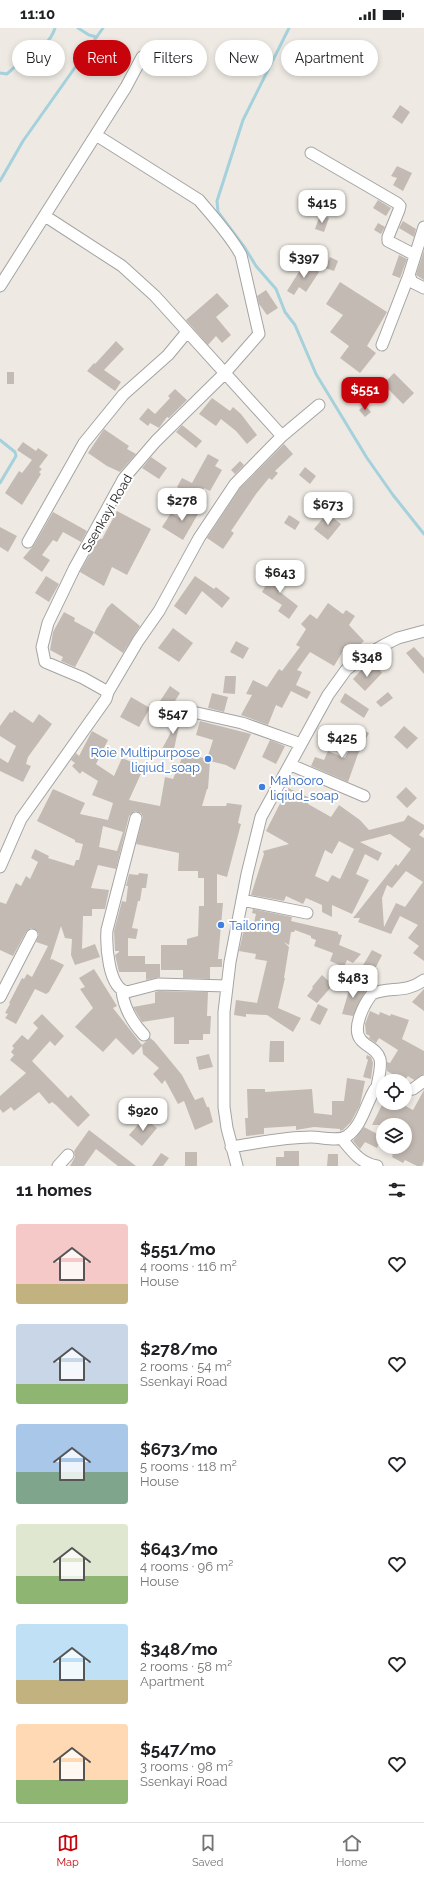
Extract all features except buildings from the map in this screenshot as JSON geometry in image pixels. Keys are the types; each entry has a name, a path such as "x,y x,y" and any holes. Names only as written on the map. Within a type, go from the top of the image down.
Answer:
{"street":[{"path":"0,286 96,135 139,62"},
{"name":"Ssenkayi Road","path":"96,135 199,200 236,246 241,255 259,334 224,374 156,441 124,478 78,563 48,623 42,647 45,662 83,678 108,692"},
{"path":"310,153 397,203 400,206 388,237 388,241 415,255"},
{"path":"45,216 122,266 155,296 224,374 282,436"},
{"path":"382,345 409,275 424,227"},
{"path":"409,275 412,282 424,288"},
{"path":"28,542 84,443 123,395 168,355 187,332"},
{"path":"0,867 21,819 94,718 138,642 159,611 199,538 235,484 282,436 319,405"},
{"path":"237,1166 231,1147 224,1108 224,1012 230,962 242,900 253,844 262,817 328,695 346,670 361,658 398,638 424,631"},
{"path":"175,708 242,723 301,744"},
{"path":"291,765 364,796"},
{"path":"136,818 110,919 106,944 108,959 114,979 122,991 124,1004 144,1035"},
{"path":"242,900 307,913"},
{"path":"0,997 32,935"},
{"path":"380,1074 380,1059 376,1052 358,1036 357,1031 360,1018 372,994 386,990 402,990 412,987 424,980"},
{"path":"122,991 127,992 158,984 227,986"},
{"path":"412,1089 424,1081"},
{"path":"231,1147 277,1139 310,1137 342,1139 348,1136 355,1128 370,1098 376,1091"},
{"path":"342,1139 354,1154 367,1164 377,1166"},
{"path":"58,1166 68,1155"}],"waterway":[{"path":"0,73 7,74 28,53 45,44 51,37 55,28"},
{"path":"78,28 89,35 97,37"},
{"path":"0,181 23,141 103,28"},
{"path":"289,28 243,120 217,201 218,212 245,248 256,266 276,289 285,312 295,325 316,374 367,458 393,495 424,534"},
{"path":"0,440 15,452 16,456 0,483"}],"place":[{"name":"Roie Multipurpose liqiud_soap","path":"208,759"},
{"name":"Mahooro liqiud_soap","path":"262,787"},
{"name":"Tailoring","path":"221,925"}]}
